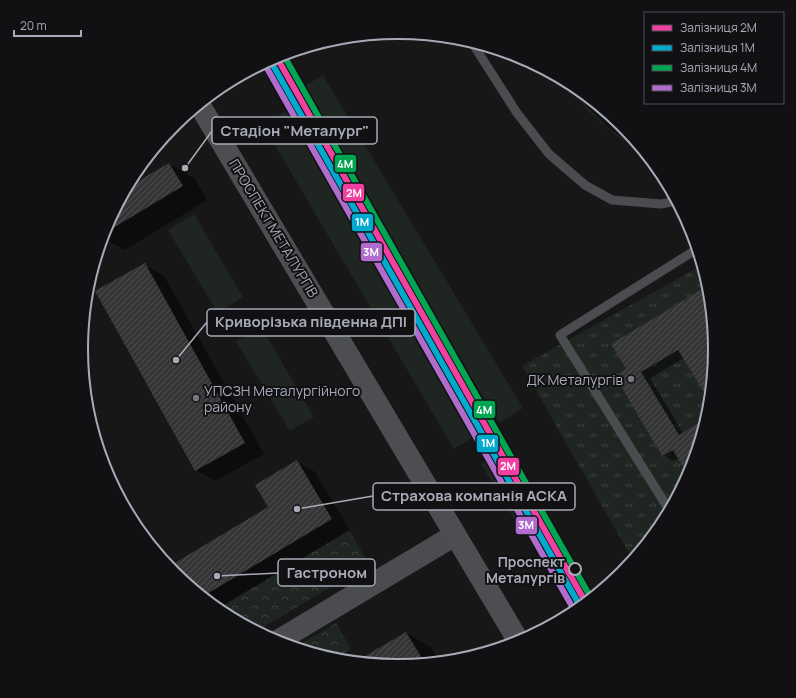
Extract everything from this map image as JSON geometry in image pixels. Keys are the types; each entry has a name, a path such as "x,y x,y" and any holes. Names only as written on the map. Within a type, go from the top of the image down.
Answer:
{"main road":[{"name":"ПРОСПЕКТ МЕТАЛУРГІВ","path":"202,109 515,636"}],"street":[{"path":"290,639 456,535"}],"lane":[{"path":"477,50 517,113 549,154 585,185 612,200 661,204 671,203"},
{"path":"666,505 560,335 693,252"}],"green space":[{"path":"323,75 523,408 499,423 298,90"},
{"path":"574,94 602,116 630,144 610,131 580,102"},
{"path":"288,110 479,434 454,449 263,125"},
{"path":"194,214 243,297 218,313 168,230"},
{"path":"697,268 705,309 708,349 702,409 692,449 676,486 656,521 630,554 522,366"},
{"path":"261,327 314,417 290,431 236,341"},
{"path":"500,453 539,519 521,530 481,464"},
{"path":"349,530 369,564 263,628 223,605"},
{"path":"336,623 351,649 343,654 301,644"}],"building":[{"path":"169,163 183,186 113,228 120,212 137,181"},
{"path":"145,263 245,443 195,471 95,291"},
{"name":"ДК Металургів","path":"702,289 708,349 704,393 678,350 641,372 679,435 698,423 692,449 684,469 673,450 662,456 615,376 626,369 611,344"},
{"path":"297,460 332,519 208,594 174,563 268,507 255,485"},
{"path":"406,632 422,658 398,659 364,657"}],"rail line":[{"name":"4М","path":"286,60 589,594"},
{"name":"2М","path":"280,63 583,598"},
{"name":"1М","path":"273,66 578,602"},
{"name":"3М","path":"267,68 572,606"}],"place":[{"name":"Стадіон \"Металург\"","path":"185,168"},
{"name":"Криворізька південна ДПІ","path":"176,360"},
{"name":"ДК Металургів","path":"631,379"},
{"name":"УПСЗН Металургійного району","path":"196,398"},
{"name":"Страхова компанія АСКА","path":"297,509"},
{"name":"Проспект Металургів","path":"575,569"},
{"name":"Гастроном","path":"217,576"}]}
